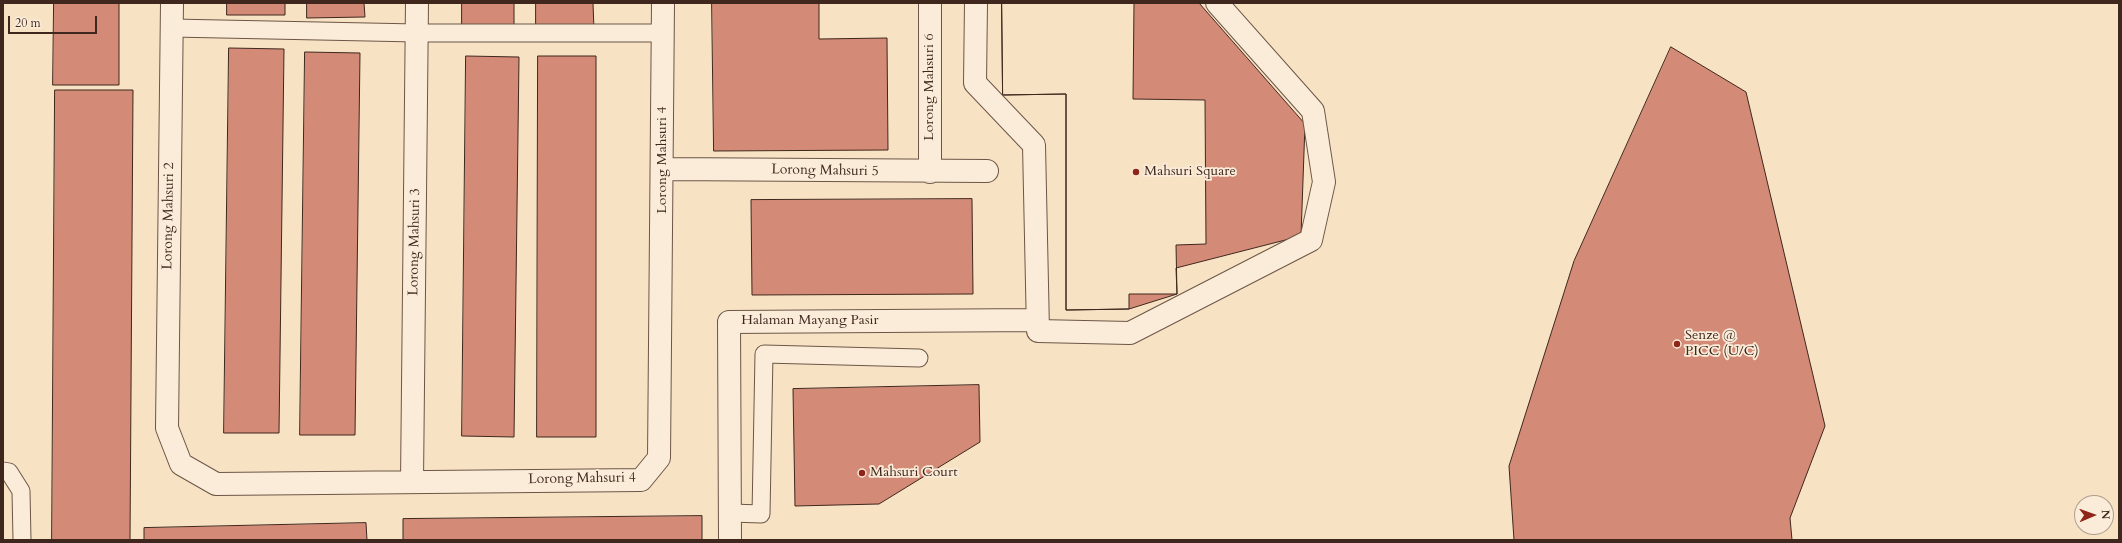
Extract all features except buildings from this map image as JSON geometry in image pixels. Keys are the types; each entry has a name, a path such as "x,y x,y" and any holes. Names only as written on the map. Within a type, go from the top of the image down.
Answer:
{"street":[{"name":"Lorong Mahsuri 2","path":"167,428 172,3"},
{"name":"Lorong Mahsuri 3","path":"412,481 417,3"},
{"name":"Lorong Mahsuri 4","path":"167,428 181,464 216,484 641,480 659,458 663,169 663,3"},
{"name":"Lorong Mahsuri 6","path":"930,3 930,172"},
{"path":"976,3 975,83 1034,145 1038,332 1130,333 1311,240 1324,182 1313,111 1217,3"},
{"name":"Lorong Mahsuri 5","path":"663,169 930,172 987,171"},
{"name":"Halaman Mayang Pasir","path":"730,540 729,322 1037,320"}],"lane":[{"path":"172,28 417,33 663,33"},
{"path":"731,513 761,514 764,354 919,358"},
{"path":"3,471 10,472 20,491 22,540"}],"place":[{"name":"Mahsuri Square","path":"1136,172"},
{"name":"Senze @ PICC (U/C)","path":"1677,344"},
{"name":"Mahsuri Court","path":"862,473"}]}
